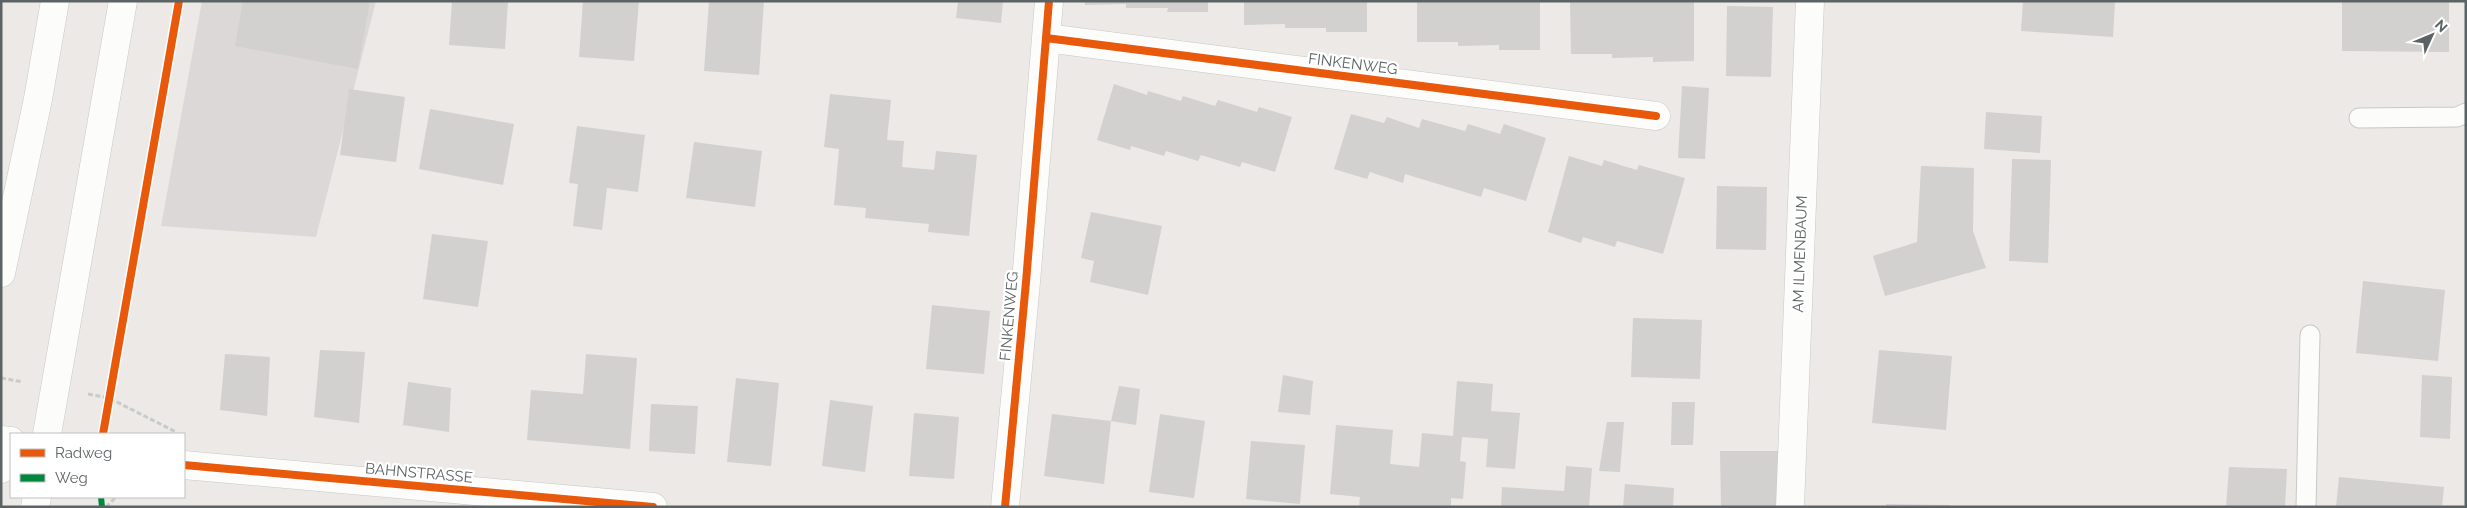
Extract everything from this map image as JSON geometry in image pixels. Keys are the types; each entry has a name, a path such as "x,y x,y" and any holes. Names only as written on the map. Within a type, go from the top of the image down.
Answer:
{"street":[{"path":"1,273 38,99 55,1"},
{"path":"47,433 123,1"},
{"name":"FINKENWEG","path":"1005,507 1049,1"},
{"name":"AM ILMENBAUM","path":"1790,507 1810,1"},
{"name":"FINKENWEG","path":"1046,38 1656,116"},
{"name":"BAHNSTRASSE","path":"185,465 653,507"}],"lane":[{"path":"2359,118 2457,117 2466,113"},
{"path":"2306,507 2310,335"}],"path":[{"path":"110,398 176,433"},
{"path":"106,507 115,498"}],"shaded area":[{"path":"202,1 376,1 316,237 161,226"}],"building":[{"path":"243,1 370,1 358,69 235,46"},
{"path":"452,1 508,1 505,49 449,45"},
{"path":"583,1 639,1 634,61 579,57"},
{"path":"709,1 764,1 759,75 704,71"},
{"path":"958,1 1003,1 1001,23 956,18"},
{"path":"1085,1 1208,1 1208,12 1167,12 1168,8 1126,8 1126,4 1085,5"},
{"path":"1244,1 1367,1 1367,32 1326,32 1326,28 1285,28 1285,24 1244,25"},
{"path":"1417,1 1540,1 1540,50 1499,50 1499,45 1458,46 1458,42 1417,42"},
{"path":"1570,1 1694,1 1694,61 1653,62 1653,57 1612,58 1612,54 1571,54"},
{"path":"2023,1 2115,1 2113,37 2021,31"},
{"path":"2342,1 2449,1 2449,52 2342,51"},
{"path":"1727,6 1773,7 1771,77 1726,76"},
{"path":"1114,84 1147,95 1148,91 1181,101 1183,96 1215,106 1218,100 1257,112 1259,107 1292,117 1275,172 1242,162 1240,167 1201,155 1198,161 1166,151 1164,156 1131,146 1130,150 1097,140"},
{"path":"1682,86 1709,88 1705,159 1678,158"},
{"path":"349,89 405,97 396,162 340,155"},
{"path":"830,94 891,100 887,140 904,141 902,167 934,170 936,151 977,155 969,236 928,232 929,224 865,218 866,208 834,205 839,149 824,147"},
{"path":"430,109 514,124 503,185 419,169"},
{"path":"1986,112 2042,116 2040,153 1984,149"},
{"path":"1351,114 1384,123 1387,117 1419,128 1422,119 1465,131 1468,124 1500,134 1504,124 1546,138 1526,201 1484,188 1481,197 1405,174 1403,183 1370,172 1367,179 1334,169"},
{"path":"577,126 645,135 638,192 607,188 602,230 573,226 578,184 569,183"},
{"path":"694,142 762,151 755,207 686,198"},
{"path":"1569,156 1602,166 1604,160 1637,170 1639,165 1685,178 1663,254 1617,241 1615,247 1583,237 1581,243 1548,232"},
{"path":"2012,159 2051,160 2048,263 2009,261"},
{"path":"1921,166 1974,168 1973,231 1986,268 1885,296 1873,256 1917,242"},
{"path":"1717,186 1767,187 1766,250 1716,249"},
{"path":"1091,212 1162,226 1148,295 1090,282 1094,261 1081,258"},
{"path":"432,234 488,241 478,307 423,299"},
{"path":"2363,281 2445,290 2438,361 2356,353"},
{"path":"932,305 990,311 984,374 926,369"},
{"path":"1633,318 1702,320 1700,379 1631,377"},
{"path":"320,350 365,352 359,423 314,417"},
{"path":"1879,350 1952,356 1946,430 1872,423"},
{"path":"225,354 270,357 267,416 220,410"},
{"path":"586,354 637,358 630,449 527,440 531,390 583,394"},
{"path":"1283,375 1313,381 1310,415 1278,412"},
{"path":"2422,375 2452,377 2450,439 2420,437"},
{"path":"736,378 779,383 771,466 727,462"},
{"path":"1457,381 1493,384 1491,411 1520,413 1515,469 1486,467 1488,439 1462,437 1460,461 1466,462 1463,499 1451,498 1451,507 1359,507 1360,497 1330,494 1336,425 1393,430 1390,464 1419,467 1422,433 1453,436"},
{"path":"408,382 451,388 449,432 403,425"},
{"path":"1119,386 1140,389 1136,425 1111,421"},
{"path":"830,400 873,406 865,472 822,466"},
{"path":"1672,402 1695,402 1693,445 1671,445"},
{"path":"651,404 698,406 695,454 649,451"},
{"path":"914,413 959,417 954,479 909,476"},
{"path":"1052,414 1111,421 1104,484 1044,476"},
{"path":"1160,414 1205,421 1194,498 1149,492"},
{"path":"1607,422 1624,422 1620,472 1599,471"},
{"path":"1251,441 1305,445 1300,504 1246,499"},
{"path":"1720,451 1782,451 1783,507 1721,507"},
{"path":"1566,466 1592,468 1589,507 1501,507 1502,487 1564,491"},
{"path":"2229,467 2287,469 2285,507 2226,507"},
{"path":"2339,477 2444,487 2442,507 2336,507"},
{"path":"1625,484 1674,488 1673,507 1623,507"},
{"path":"1886,504 1950,505 1950,507 1886,507"}],"marked path":[{"path":"101,498 102,507"}],"cycle path":[{"path":"103,433 179,1"},
{"path":"1005,507 1049,1"},
{"path":"1046,38 1656,116"},
{"path":"185,465 653,507"}]}
